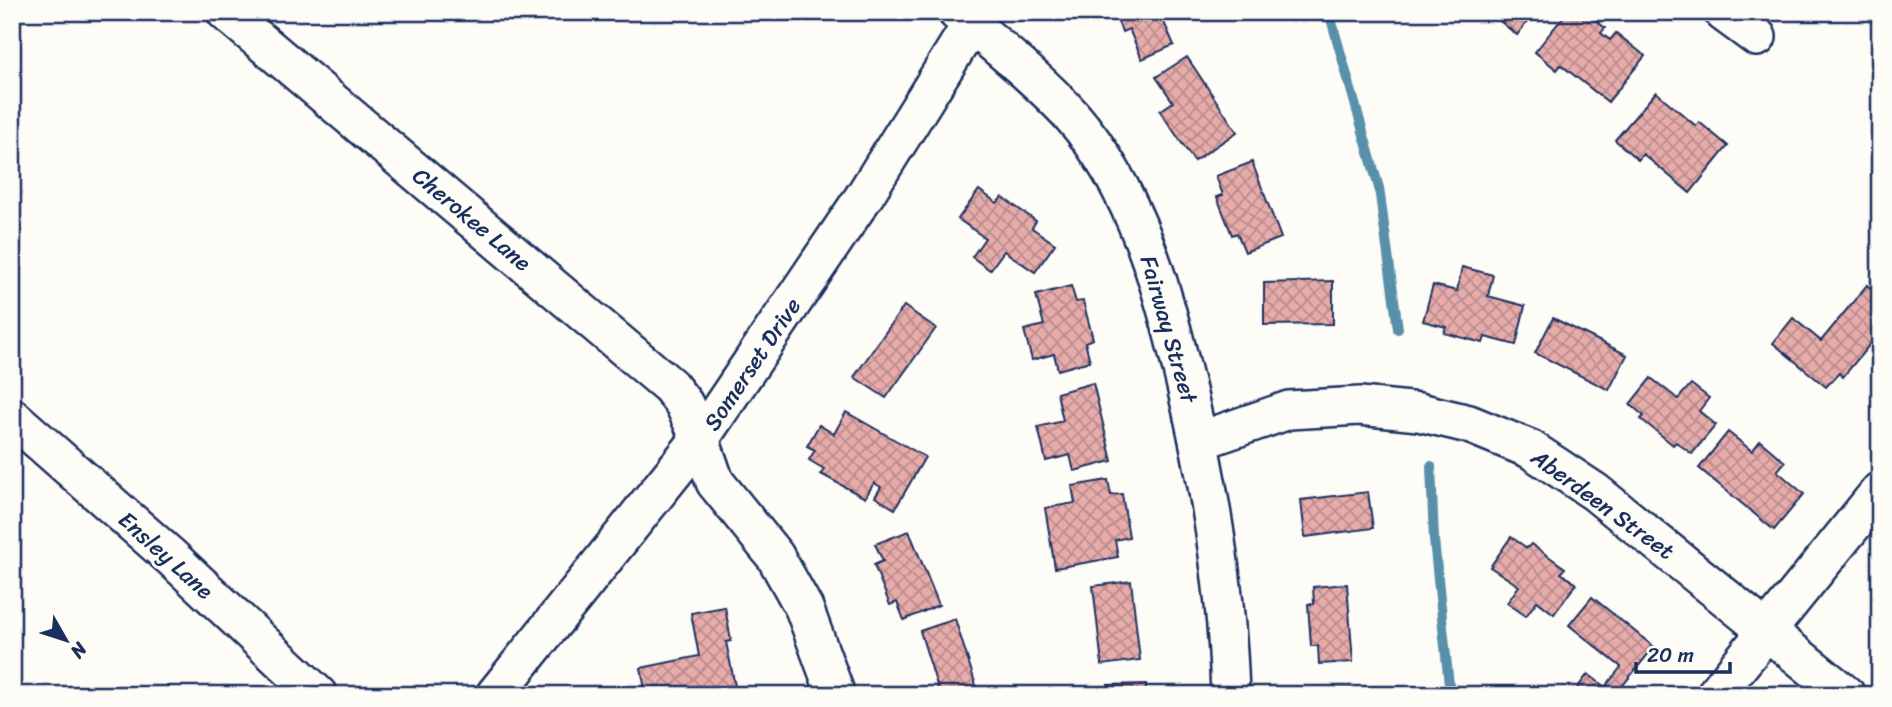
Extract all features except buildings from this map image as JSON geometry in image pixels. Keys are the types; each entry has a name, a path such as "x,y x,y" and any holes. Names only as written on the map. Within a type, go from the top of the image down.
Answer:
{"street":[{"name":"Cherokee Lane","path":"226,12 670,386 684,404 715,482 744,514 775,556 804,608 836,695"},
{"path":"1723,12 1758,37"},
{"name":"Somerset Drive","path":"495,695 700,439 865,195 969,17"},
{"name":"Fairway Street","path":"969,17 1071,116 1111,173 1139,226 1172,326 1199,441 1219,557 1230,695"},
{"name":"Aberdeen Street","path":"1199,441 1289,410 1360,406 1419,412 1469,424 1530,449 1595,492 1846,695"},
{"name":"Ensley Lane","path":"12,417 172,558 318,695"},
{"path":"1715,695 1880,491"}],"waterway":[{"path":"1329,12 1379,188 1398,329"},
{"path":"1431,466 1434,540 1450,695"}]}
